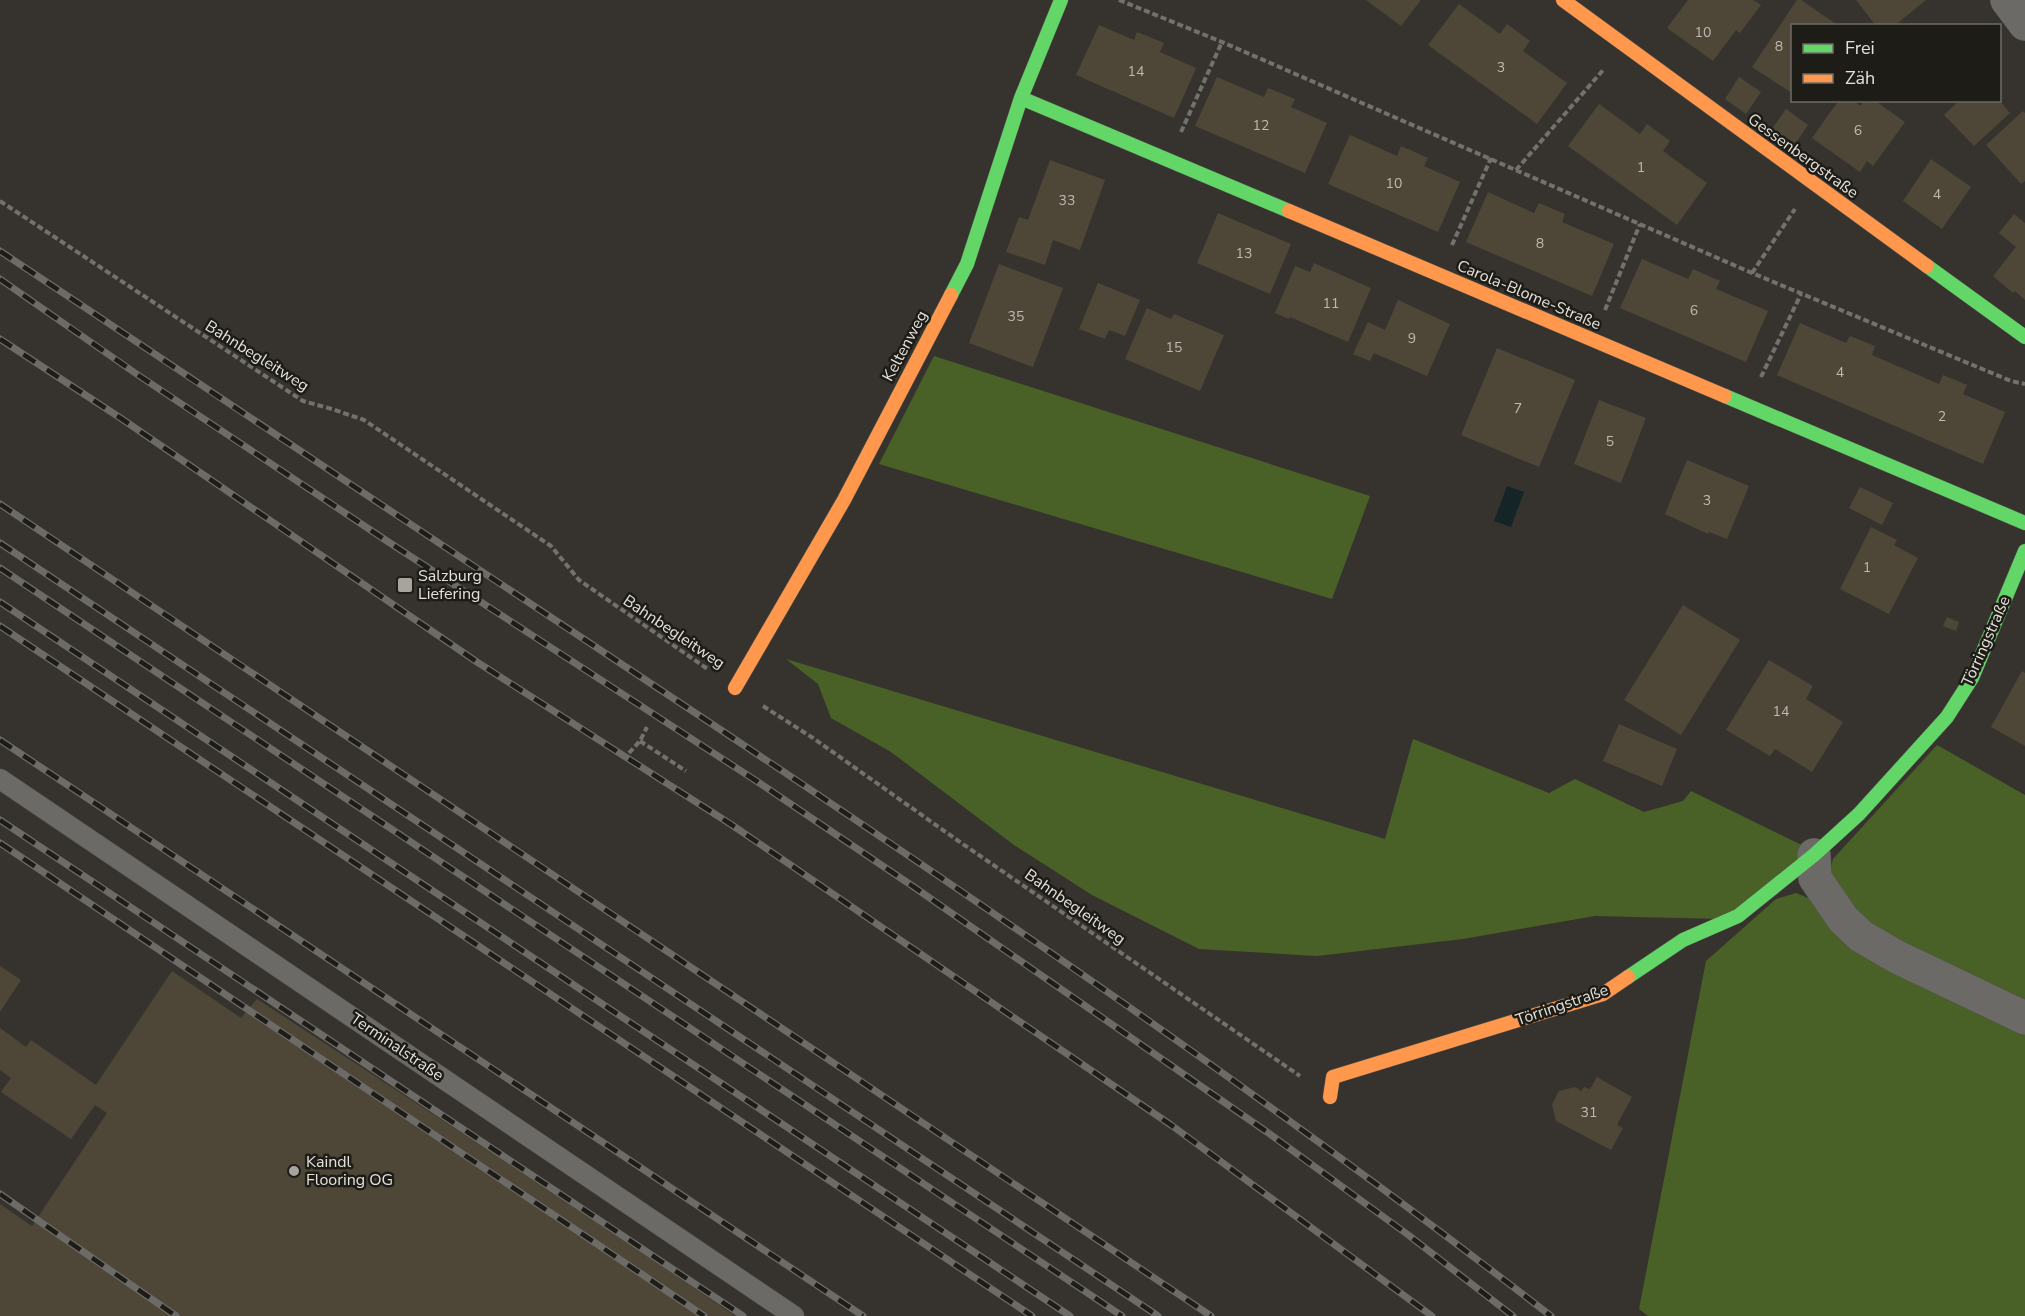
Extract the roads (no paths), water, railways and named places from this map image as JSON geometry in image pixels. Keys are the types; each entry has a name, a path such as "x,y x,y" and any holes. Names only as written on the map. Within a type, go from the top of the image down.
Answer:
{"street":[{"name":"Keltenweg","path":"735,688 844,500 967,264 1021,98 1061,0"},
{"name":"Gessenbergstraße","path":"1563,0 2025,337"},
{"path":"2007,0 2025,24"},
{"name":"Carola-Blome-Straße","path":"1021,98 2025,523"},
{"name":"Törringstraße","path":"1330,1097 1333,1077 1603,994 1683,940 1738,916 1814,855 1859,814 1947,717 1961,699 1972,678 2025,551"},
{"path":"1814,855 1815,878 1843,919 1862,936 1897,957 2025,1017"}],"lane":[{"name":"Terminalstraße","path":"0,779 794,1316"}],"railway":[{"path":"0,251 985,908 1327,1148 1551,1316"},
{"path":"0,279 138,375 390,543 758,782 911,885 1267,1132 1407,1234 1513,1316"},
{"path":"0,339 122,419 477,662 732,825 1171,1125 1432,1316"},
{"path":"0,504 1211,1316"},
{"path":"0,543 1158,1316"},
{"path":"0,568 1122,1316"},
{"path":"0,602 1070,1316"},
{"path":"0,626 1032,1316"},
{"path":"0,740 863,1316"},
{"path":"0,820 743,1316"},
{"path":"0,843 704,1316"},
{"path":"0,1194 176,1316"}],"place":[{"name":"Salzburg Liefering","path":"405,585"},
{"name":"Kaindl Flooring OG","path":"294,1171"}]}
